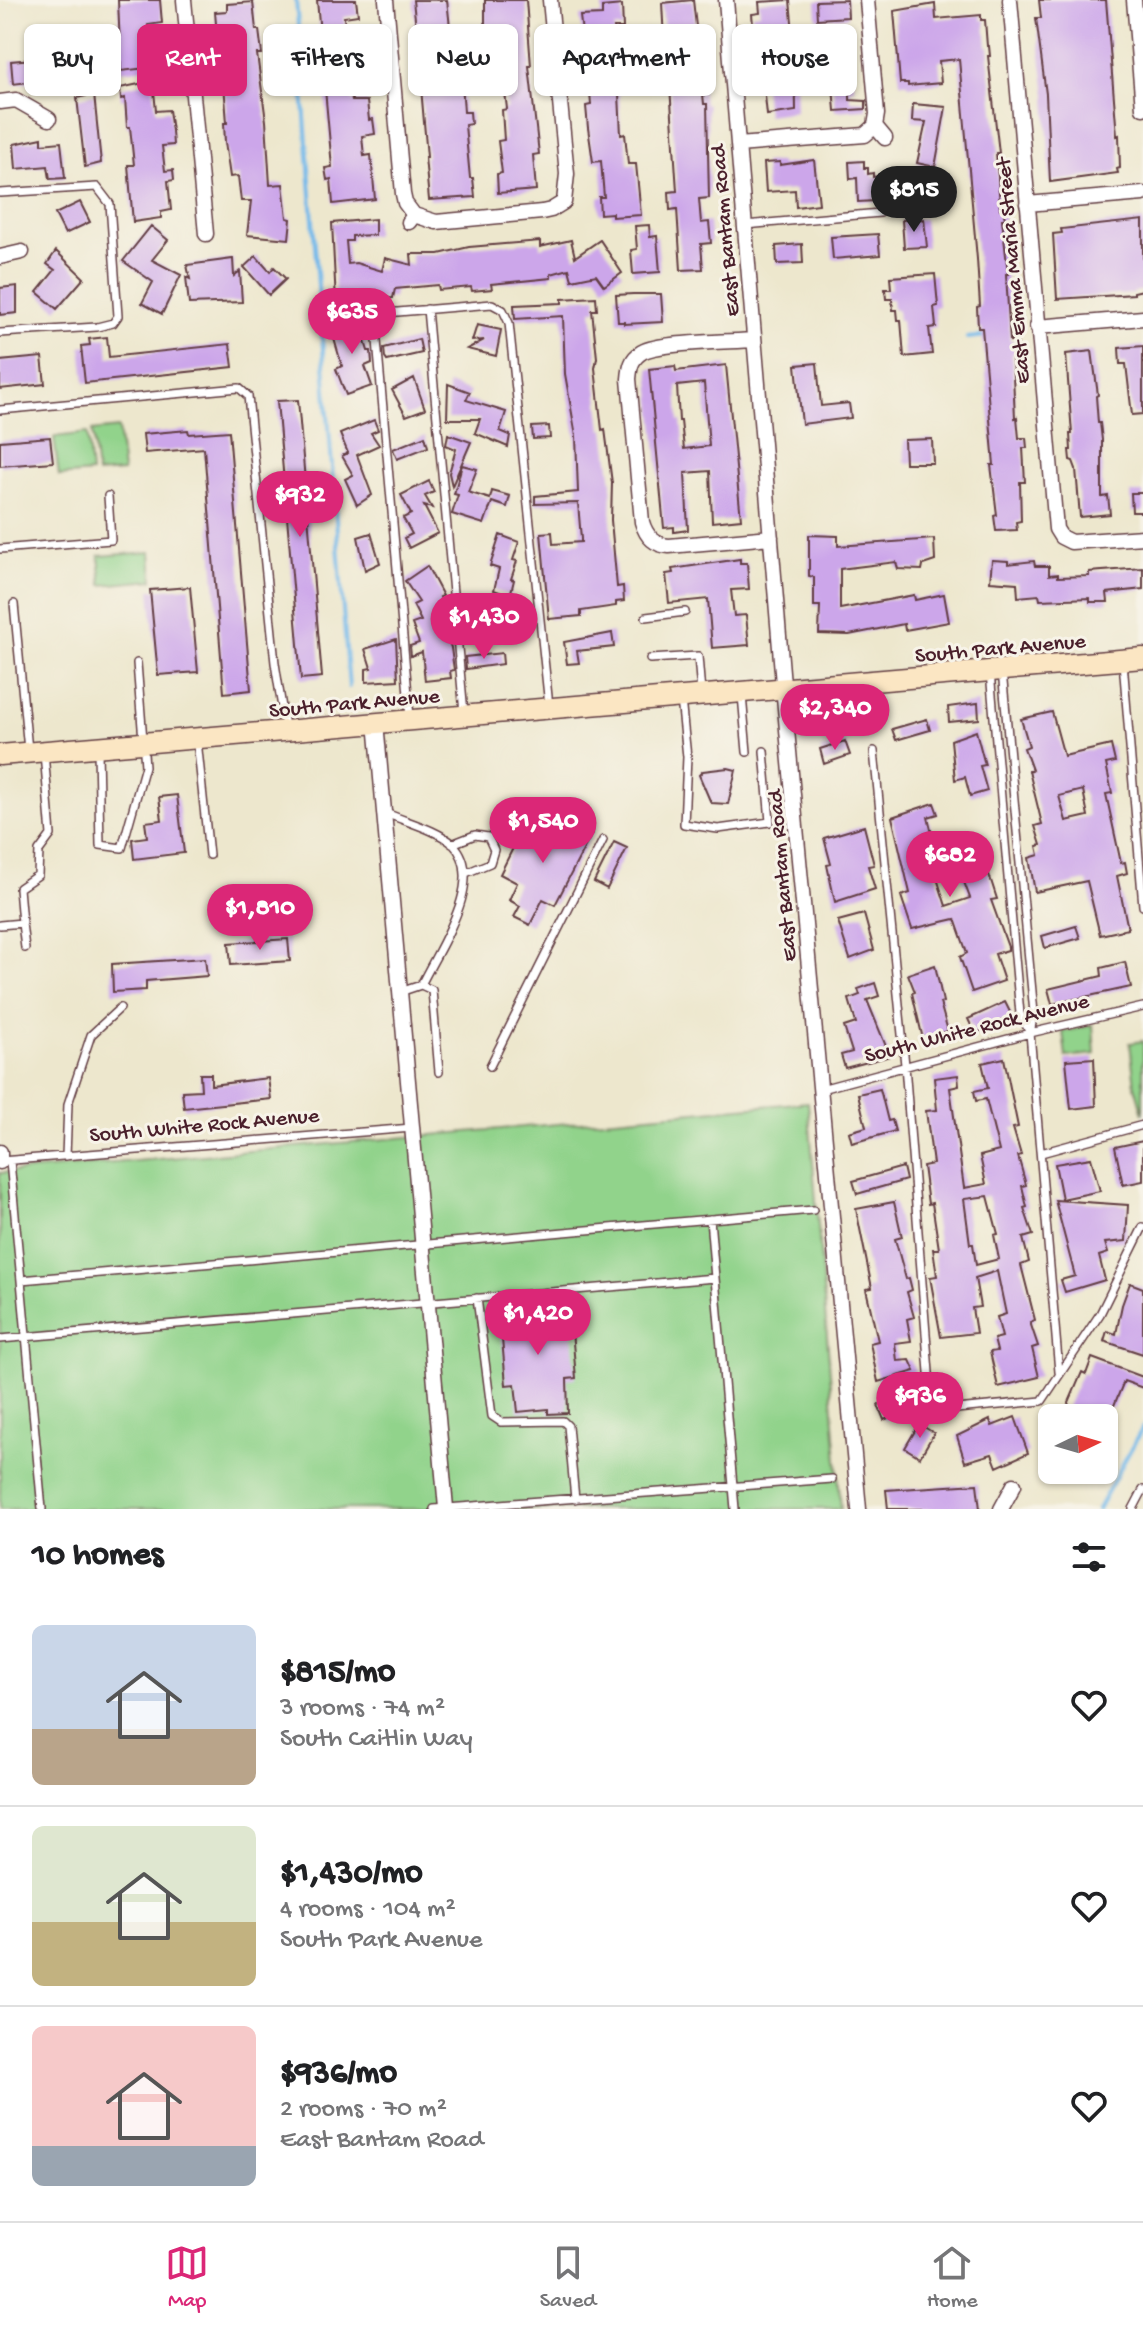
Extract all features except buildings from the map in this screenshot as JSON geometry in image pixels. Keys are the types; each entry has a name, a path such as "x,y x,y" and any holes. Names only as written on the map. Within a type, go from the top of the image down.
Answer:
{"main road":[{"name":"South Park Avenue","path":"0,755 1133,659"}],"street":[{"path":"184,0 206,234"},
{"path":"386,0 405,203 412,219 436,222 542,212 567,205 567,174 550,0"},
{"name":"East Bantam Road","path":"726,0 784,688 859,1509"},
{"path":"738,145 865,135 875,126 877,114 867,0"},
{"name":"East Emma Maria Street","path":"1010,0 1056,529 1061,537 1071,542 1143,537"},
{"path":"1134,0 1143,108"},
{"path":"0,102 16,100 49,119"},
{"path":"875,126 885,138"},
{"path":"1027,204 1143,194"},
{"path":"0,257 22,252"},
{"path":"1037,327 1143,318"},
{"path":"754,340 657,348 632,354 629,379 642,522 648,542 669,546 771,537"},
{"path":"376,722 443,1509"},
{"path":"1001,1509 1014,1485"}],"lane":[{"path":"0,193 97,187 110,204 118,316 113,323 97,327 0,333"},
{"path":"745,225 880,213"},
{"path":"411,720 376,329 378,319 386,313 427,309 492,304 503,310 509,323 549,708"},
{"path":"427,309 464,715"},
{"path":"0,410 239,388 248,396 275,663 286,731"},
{"path":"0,549 111,540 108,496"},
{"path":"14,604 51,835 39,851 38,875 19,888 25,948"},
{"path":"646,617 685,612"},
{"path":"650,659 698,656 701,695"},
{"path":"1133,659 1143,906"},
{"path":"98,747 100,845 122,848 145,766 137,663"},
{"path":"996,670 1020,864 1034,1013 1030,1033 1059,1372"},
{"path":"996,670 1007,866 1020,1014 1030,1033"},
{"path":"741,692 747,752"},
{"path":"680,697 687,757 684,824 718,829 770,822 764,751"},
{"path":"197,738 209,855"},
{"path":"874,751 905,1065 930,1385 941,1403 956,1409 1042,1401 1100,1314 1143,1227"},
{"path":"384,812 452,844 462,858 466,873 465,895 421,985"},
{"path":"452,844 475,835 488,837 494,850 490,863 466,873"},
{"path":"490,1066 603,840"},
{"path":"1007,866 1020,864"},
{"path":"0,925 22,923"},
{"path":"400,992 421,985 432,990 439,1072"},
{"name":"South White Rock Avenue","path":"821,1089 1030,1033 1143,1007"},
{"path":"66,1156 68,1104 91,1035 120,1008"},
{"path":"1041,1153 1143,1125"},
{"name":"South White Rock Avenue","path":"3,1159 412,1128"},
{"path":"3,1159 21,1280 42,1509"},
{"path":"21,1280 813,1210"},
{"path":"710,1219 735,1509"},
{"path":"0,1339 715,1278"},
{"path":"477,1298 492,1416 501,1422 563,1421 568,1426 575,1499"},
{"path":"443,1509 832,1479"},
{"path":"1133,1509 1143,1490"}],"green space":[{"path":"118,428 123,472 97,474 92,431"},
{"path":"87,433 91,473 59,476 54,437"},
{"path":"151,552 153,580 102,585 99,556"},
{"path":"1093,1025 1095,1054 1066,1057 1063,1032"},
{"path":"1143,1041 1143,1114 1135,1086 1130,1043"},
{"path":"808,1102 841,1509 0,1509 0,1173"}],"waterway":[{"path":"296,0 349,687"},
{"path":"967,338 987,336"},
{"path":"1098,1509 1143,1427"}]}
